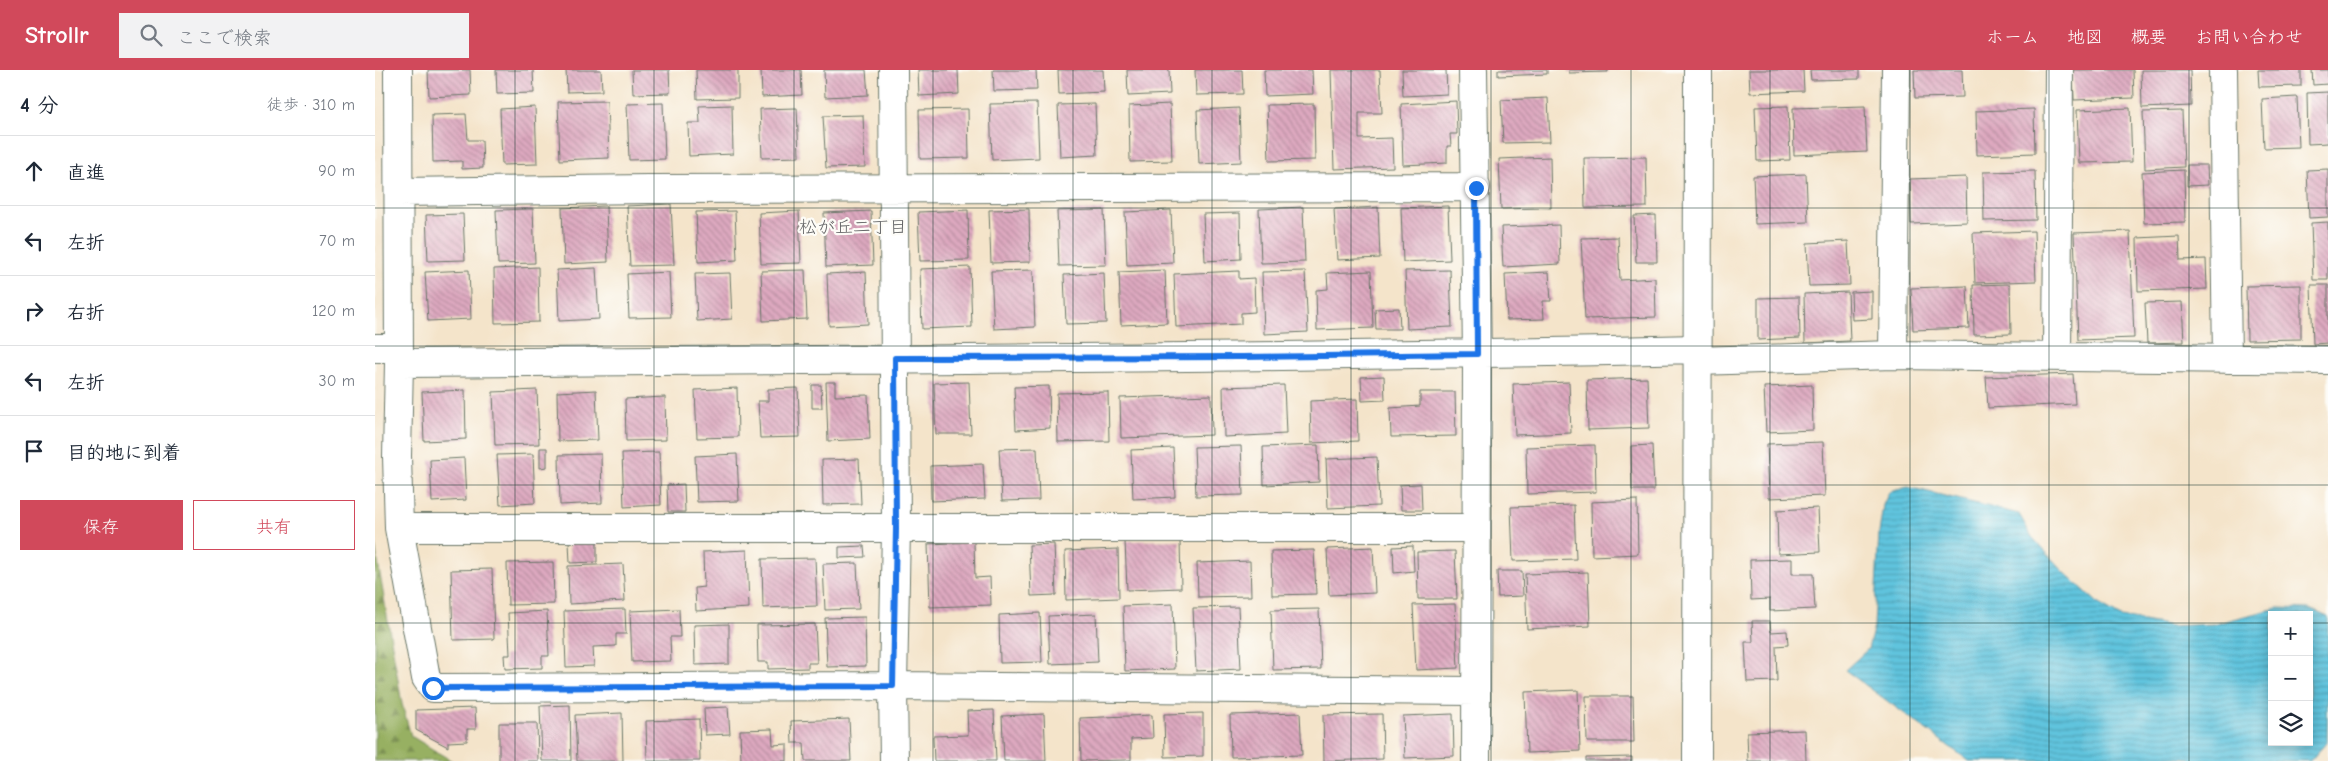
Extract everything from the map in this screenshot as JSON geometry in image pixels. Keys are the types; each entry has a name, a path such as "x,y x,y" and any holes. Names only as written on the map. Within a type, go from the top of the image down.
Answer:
{"street":[{"path":"398,70 399,192 391,353 399,528 426,678 433,688 893,686 1475,692"},
{"path":"893,70 896,528 893,686 894,761"},
{"path":"1473,70 1477,354 1475,528 1476,761"},
{"path":"1697,761 1699,70"},
{"path":"1893,355 1896,70"},
{"path":"2057,357 2059,70"},
{"path":"2223,70 2227,358"},
{"path":"399,192 894,188 1476,188"},
{"path":"391,353 895,358 1477,354 1893,355 2328,360"},
{"path":"399,528 1475,528"}],"green space":[{"path":"375,545 402,704 411,736 452,761 375,761"}],"water":[{"path":"1908,487 2019,514 2032,537 2063,571 2099,604 2121,617 2172,626 2214,624 2277,608 2309,609 2328,617 2327,742 2310,761 2209,761 2168,757 2139,761 1969,761 1845,670 1868,649 1874,626 1879,533 1883,505 1889,492"}],"building":[{"path":"428,70 470,70 471,95 429,97"},
{"path":"496,70 533,70 534,93 497,94"},
{"path":"566,70 601,70 602,91 567,92"},
{"path":"632,70 669,70 670,93 633,94"},
{"path":"696,70 738,70 738,98 697,99"},
{"path":"761,70 801,70 802,95 762,97"},
{"path":"824,70 866,70 868,95 825,97"},
{"path":"918,70 958,70 959,94 919,96"},
{"path":"993,70 1036,70 1037,90 994,91"},
{"path":"1058,70 1103,70 1104,92 1059,94"},
{"path":"1127,70 1169,70 1170,94 1128,96"},
{"path":"1195,70 1242,70 1243,94 1196,95"},
{"path":"1264,70 1312,70 1313,94 1265,96"},
{"path":"1331,70 1380,70 1382,113 1359,113 1359,139 1392,138 1393,167 1334,169"},
{"path":"1402,70 1446,70 1447,94 1403,96"},
{"path":"1498,70 1547,70 1547,74 1498,76"},
{"path":"1569,70 1608,70 1608,72 1569,73"},
{"path":"1749,70 1803,70 1804,91 1750,93"},
{"path":"1810,70 1859,70 1859,79 1811,80"},
{"path":"1914,70 1962,70 1963,97 1915,98"},
{"path":"2073,70 2133,70 2134,98 2074,100"},
{"path":"2141,70 2190,70 2191,106 2142,108"},
{"path":"2258,70 2301,70 2301,86 2259,87"},
{"path":"2312,70 2328,70 2328,84 2313,85"},
{"path":"2328,92 2328,143 2308,144 2307,93"},
{"path":"2297,97 2299,147 2264,148 2262,99"},
{"path":"1548,98 1550,142 1503,143 1501,100"},
{"path":"607,101 609,158 560,160 558,102"},
{"path":"1456,101 1457,134 1450,134 1451,146 1447,146 1447,163 1403,165 1401,104"},
{"path":"663,103 665,159 629,160 627,104"},
{"path":"1037,103 1039,158 992,160 990,104"},
{"path":"1095,104 1097,155 1060,157 1058,105"},
{"path":"1170,104 1172,161 1130,162 1129,106"},
{"path":"1314,104 1315,160 1269,161 1267,105"},
{"path":"732,105 733,154 689,156 688,123 700,123 699,106"},
{"path":"1788,106 1790,160 1757,161 1755,107"},
{"path":"1865,106 1867,152 1794,155 1793,108"},
{"path":"535,107 537,164 502,165 500,109"},
{"path":"797,108 799,157 762,158 760,109"},
{"path":"1239,108 1241,162 1199,164 1197,110"},
{"path":"2130,108 2132,162 2079,163 2077,110"},
{"path":"968,109 969,158 920,159 919,110"},
{"path":"2034,109 2035,153 1977,155 1976,111"},
{"path":"2182,111 2184,167 2145,169 2143,112"},
{"path":"466,114 468,140 482,140 483,168 462,169 462,161 433,162 432,115"},
{"path":"863,115 865,167 826,168 823,116"},
{"path":"1550,157 1551,208 1501,209 1499,159"},
{"path":"1646,157 1647,207 1585,208 1584,158"},
{"path":"2187,165 2207,165 2208,185 2187,186"},
{"path":"2328,169 2328,217 2309,218 2307,170"},
{"path":"2184,170 2185,222 2144,223 2142,172"},
{"path":"2035,171 2036,220 1984,221 1983,172"},
{"path":"1806,174 1808,222 1755,224 1753,176"},
{"path":"1966,177 1967,222 1911,224 1910,179"},
{"path":"671,204 674,265 630,266 627,206"},
{"path":"606,206 608,262 564,264 562,208"},
{"path":"1448,206 1450,260 1403,262 1401,208"},
{"path":"1303,207 1305,262 1261,263 1259,209"},
{"path":"1378,207 1380,258 1337,260 1334,209"},
{"path":"533,209 535,263 498,264 496,210"},
{"path":"1029,209 1030,262 991,263 989,210"},
{"path":"968,210 969,260 920,261 918,212"},
{"path":"1104,210 1106,265 1059,266 1057,211"},
{"path":"1171,210 1173,263 1127,265 1125,212"},
{"path":"735,211 737,260 698,262 696,212"},
{"path":"799,211 801,263 761,264 759,213"},
{"path":"871,211 873,265 826,267 824,213"},
{"path":"1240,213 1241,259 1205,261 1203,214"},
{"path":"463,214 465,260 428,261 426,215"},
{"path":"1656,215 1657,262 1636,262 1634,216"},
{"path":"2328,222 2328,280 2313,280 2311,223"},
{"path":"1559,225 1560,264 1503,267 1501,227"},
{"path":"2034,231 2036,281 1975,283 1973,233"},
{"path":"2130,231 2134,338 2078,340 2074,233"},
{"path":"2179,236 2180,260 2206,259 2207,289 2138,291 2137,238"},
{"path":"1618,237 1620,280 1655,278 1656,317 1585,319 1581,238"},
{"path":"1848,241 1850,285 1809,286 1807,243"},
{"path":"538,267 539,322 495,323 494,269"},
{"path":"970,267 972,327 922,329 920,269"},
{"path":"596,268 599,319 559,321 557,270"},
{"path":"469,270 471,319 428,321 425,272"},
{"path":"805,270 807,319 763,321 761,271"},
{"path":"1033,270 1035,327 994,329 991,271"},
{"path":"1165,270 1167,323 1121,325 1119,272"},
{"path":"1450,270 1452,327 1407,329 1405,271"},
{"path":"1239,271 1239,279 1254,278 1255,312 1241,313 1241,324 1176,327 1174,274"},
{"path":"1305,271 1308,332 1264,334 1262,272"},
{"path":"1371,271 1373,328 1317,330 1316,290 1328,289 1327,273"},
{"path":"669,272 671,317 629,318 627,274"},
{"path":"866,272 868,324 829,326 827,274"},
{"path":"1549,272 1551,301 1543,301 1544,319 1507,320 1505,274"},
{"path":"730,273 732,319 697,321 695,274"},
{"path":"1104,273 1106,323 1066,324 1064,275"},
{"path":"2010,284 2011,334 1974,335 1973,285"},
{"path":"2301,285 2301,339 2247,340 2246,286"},
{"path":"2311,285 2328,285 2328,343 2313,344"},
{"path":"1967,286 1969,328 1913,330 1911,288"},
{"path":"1872,291 1872,319 1852,320 1851,292"},
{"path":"1848,292 1850,341 1805,343 1804,294"},
{"path":"1799,297 1800,338 1758,340 1758,298"},
{"path":"2182,302 2184,342 2147,343 2145,303"},
{"path":"1399,308 1400,329 1376,329 1375,309"},
{"path":"2073,374 2075,404 1988,408 1986,377"},
{"path":"1384,376 1385,400 1362,401 1361,377"},
{"path":"1647,378 1649,428 1588,430 1587,380"},
{"path":"826,382 835,382 835,396 868,395 870,439 828,441"},
{"path":"969,382 971,434 936,434 934,383"},
{"path":"1569,382 1571,433 1515,435 1513,384"},
{"path":"812,385 821,385 822,408 812,408"},
{"path":"1284,385 1286,434 1224,437 1223,387"},
{"path":"1812,385 1813,430 1766,432 1764,387"},
{"path":"1049,386 1050,428 1016,430 1014,387"},
{"path":"737,388 738,437 697,438 695,390"},
{"path":"798,388 800,437 760,438 758,401 768,401 768,389"},
{"path":"465,390 466,439 424,441 422,392"},
{"path":"537,390 539,444 495,445 493,392"},
{"path":"596,390 598,440 558,441 557,392"},
{"path":"1108,392 1109,441 1058,442 1057,393"},
{"path":"1420,392 1455,392 1456,436 1391,437 1390,408 1420,406"},
{"path":"1211,395 1212,435 1121,438 1120,398"},
{"path":"665,397 666,440 626,441 625,399"},
{"path":"1357,399 1358,441 1311,443 1310,401"},
{"path":"1823,442 1825,496 1769,498 1767,444"},
{"path":"1318,445 1319,482 1264,485 1263,447"},
{"path":"1595,445 1596,492 1527,494 1526,447"},
{"path":"1652,445 1654,490 1632,490 1631,446"},
{"path":"1241,446 1243,495 1196,496 1194,447"},
{"path":"540,448 547,448 547,467 540,468"},
{"path":"1037,448 1039,500 1002,501 999,449"},
{"path":"1173,448 1175,497 1133,499 1131,450"},
{"path":"659,452 661,505 624,507 622,453"},
{"path":"533,454 535,503 500,505 497,455"},
{"path":"601,454 602,503 560,505 559,455"},
{"path":"737,454 739,501 697,502 695,456"},
{"path":"1377,457 1379,506 1328,508 1326,459"},
{"path":"464,458 466,500 432,502 430,460"},
{"path":"859,459 861,504 823,505 822,460"},
{"path":"983,464 985,499 931,501 930,466"},
{"path":"684,484 685,512 668,512 667,485"},
{"path":"1421,484 1422,510 1401,510 1400,485"},
{"path":"1637,500 1638,554 1592,556 1591,502"},
{"path":"1574,505 1576,559 1513,561 1511,507"},
{"path":"1818,508 1820,552 1778,554 1777,510"},
{"path":"1180,540 1181,588 1127,590 1125,541"},
{"path":"597,541 597,562 570,563 569,542"},
{"path":"974,542 975,578 990,577 991,605 930,607 928,544"},
{"path":"1054,544 1056,595 1031,596 1029,545"},
{"path":"864,546 865,557 839,558 839,547"},
{"path":"1413,546 1414,571 1394,573 1393,547"},
{"path":"1373,547 1375,593 1329,595 1327,549"},
{"path":"1118,549 1119,598 1066,600 1065,551"},
{"path":"747,550 749,608 696,611 695,588 704,587 703,552"},
{"path":"1314,550 1316,594 1272,595 1271,551"},
{"path":"1455,551 1457,599 1418,599 1417,552"},
{"path":"815,558 817,606 763,608 762,559"},
{"path":"1792,559 1792,574 1813,574 1815,609 1770,611 1770,599 1751,600 1750,560"},
{"path":"1250,561 1251,596 1198,597 1197,563"},
{"path":"553,562 554,604 508,605 507,563"},
{"path":"857,563 859,609 825,610 823,564"},
{"path":"623,564 625,601 569,604 568,566"},
{"path":"492,569 494,639 453,640 451,570"},
{"path":"1497,571 1522,571 1523,596 1498,597"},
{"path":"1588,572 1590,626 1527,629 1525,574"},
{"path":"1173,604 1175,669 1125,671 1123,606"},
{"path":"1455,604 1458,668 1416,670 1413,605"},
{"path":"1238,607 1241,669 1196,671 1193,608"},
{"path":"625,609 626,634 616,634 616,646 593,647 594,666 566,667 564,611"},
{"path":"679,609 680,637 670,637 671,661 632,662 630,611"},
{"path":"1319,609 1321,669 1273,670 1271,610"},
{"path":"547,611 549,656 542,656 542,668 505,669 504,655 510,655 508,613"},
{"path":"1040,613 1042,662 1000,663 999,615"},
{"path":"1096,614 1098,662 1050,664 1048,616"},
{"path":"865,617 866,666 827,667 825,618"},
{"path":"1752,621 1770,621 1771,632 1787,631 1788,645 1776,646 1777,681 1747,682 1745,642 1753,642"},
{"path":"729,624 729,664 695,665 694,625"},
{"path":"815,624 817,663 808,663 808,668 768,669 768,662 758,662 757,625"},
{"path":"1578,690 1580,751 1527,753 1525,692"},
{"path":"1586,696 1633,696 1634,742 1587,742"},
{"path":"570,705 571,761 542,761 540,706"},
{"path":"728,707 730,734 705,735 704,708"},
{"path":"475,708 476,729 467,729 467,741 448,742 448,747 416,730 416,710"},
{"path":"994,710 996,761 934,761 933,736 968,735 967,711"},
{"path":"622,713 623,761 577,761 575,715"},
{"path":"1203,713 1203,756 1165,757 1164,714"},
{"path":"1300,713 1302,755 1231,757 1230,715"},
{"path":"1044,714 1046,761 1004,761 1002,716"},
{"path":"1382,714 1383,759 1324,761 1323,715"},
{"path":"1453,714 1454,756 1405,758 1403,716"},
{"path":"1152,715 1153,738 1131,739 1131,760 1081,761 1080,718"},
{"path":"699,719 700,761 647,761 646,721"},
{"path":"849,719 851,761 805,761 804,743 792,743 791,721"},
{"path":"499,723 537,723 538,761 499,761"},
{"path":"772,729 773,745 787,744 787,761 741,761 740,730"},
{"path":"1805,730 1806,761 1748,761 1747,732"},
{"path":"1632,757 1632,761 1586,761 1586,758"}],"district":[{"name":"松が丘二丁目","path":"853,227"}],"route":[{"path":"433,688 893,686 896,528 895,358 1477,354 1476,188"}]}
